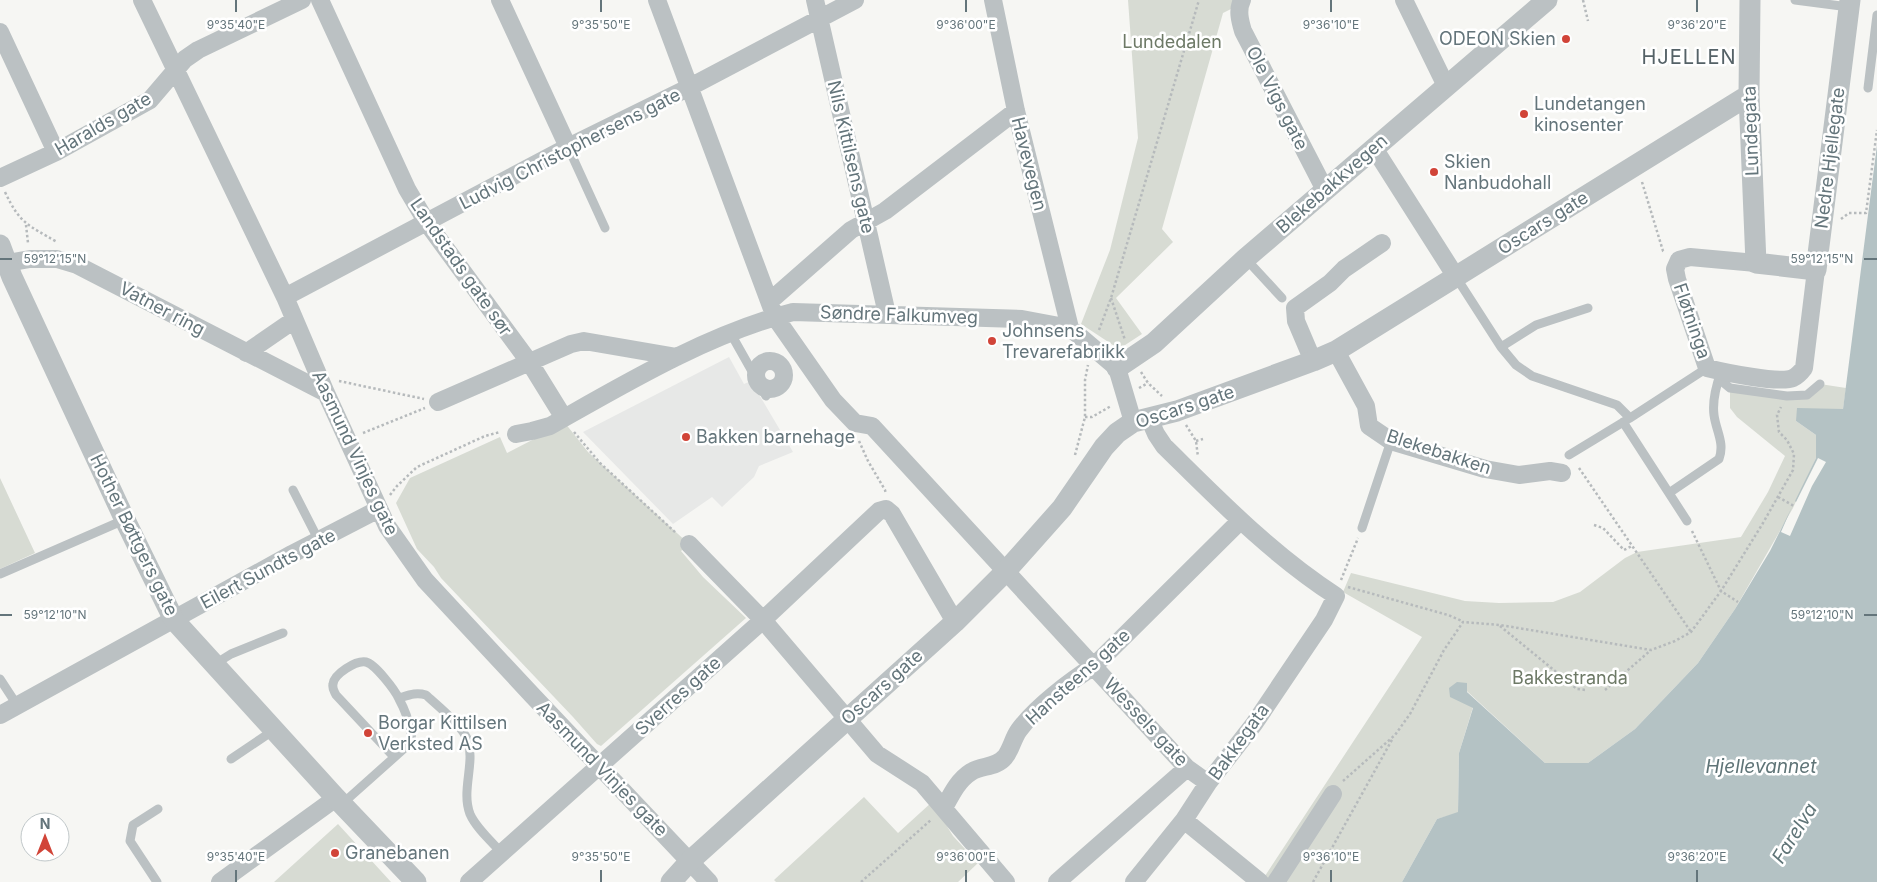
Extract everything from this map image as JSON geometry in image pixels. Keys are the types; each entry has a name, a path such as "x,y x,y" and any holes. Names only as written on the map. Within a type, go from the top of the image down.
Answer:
{"street":[{"name":"Aasmund Vinjes gate","path":"142,0 284,297 379,509 403,550 426,580 532,695 710,882"},
{"name":"Haralds gate","path":"2,183 150,100 185,59 198,50 302,0"},
{"name":"Landstads gate sør","path":"320,0 407,188 427,223 530,363 564,418"},
{"path":"500,0 568,148"},
{"path":"657,0 772,309 833,400 855,423"},
{"name":"Nils Kittilsens gate","path":"815,0 888,314"},
{"name":"Ludvig Christophersens gate","path":"284,297 855,0"},
{"name":"Havevegen","path":"993,0 1016,111 1070,328"},
{"path":"1404,0 1446,86"},
{"name":"Blekebakkvegen","path":"1127,368 1245,259 1547,0"},
{"name":"Lundegata","path":"1750,0 1749,95 1756,263"},
{"name":"Ole Vigs gate","path":"1241,1 1239,16 1243,31 1325,190"},
{"name":"Nedre Hjellegate","path":"1799,374 1804,368 1849,3"},
{"path":"0,32 56,152"},
{"name":"Oscars gate","path":"671,882 690,861 955,622 1006,571 1062,508 1104,447 1117,434 1141,420 1177,412 1336,351 1749,95"},
{"path":"772,309 851,230 885,211 1016,111"},
{"path":"1374,148 1456,277"},
{"path":"1314,361 1296,321 1295,308 1330,283 1344,269 1382,243"},
{"path":"1679,260 1690,257 1816,270"},
{"name":"Vatner ring","path":"5,267 30,259 57,259 77,265 246,353 323,385"},
{"name":"Fløtninga","path":"1679,260 1676,269 1677,279 1716,373 1781,380 1792,379 1799,374"},
{"name":"Hother Bøttgers gate","path":"5,267 174,620 339,801 416,882"},
{"name":"Søndre Falkumveg","path":"516,434 532,432 550,426 677,357 731,334 772,309 792,312 1022,319 1070,328 1127,368"},
{"path":"246,353 294,320"},
{"path":"438,402 571,344 584,341 677,357"},
{"name":"Blekebakken","path":"1336,351 1366,406 1369,426 1391,441 1485,469 1519,475 1550,471 1562,473"},
{"path":"1127,368 1141,420 1156,434 1164,446 1240,521 1319,585 1338,590"},
{"name":"Wessels gate","path":"855,423 872,426 1187,768 1208,783"},
{"name":"Eilert Sundts gate","path":"0,715 379,509"},
{"path":"886,509 892,514 955,622"},
{"name":"Sverres gate","path":"470,882 763,620 879,511 886,509"},
{"name":"Hansteens gate","path":"944,808 954,789 971,772 996,765 1001,761 1006,756 1019,730 1031,717 1072,680 1094,666 1240,521"},
{"path":"689,544 763,620 876,754 922,782 1006,882"},
{"name":"Bakkegata","path":"1134,882 1184,820 1208,783 1254,724 1324,620 1338,590"},
{"path":"1057,882 1187,768"},
{"path":"1276,882 1333,794"},
{"path":"220,882 339,801"},
{"path":"1184,820 1260,882"}],"lane":[{"path":"1795,0 1849,3"},
{"path":"1868,88 1877,15"},
{"path":"568,148 605,228"},
{"path":"1245,259 1282,298"},
{"path":"1456,277 1501,347 1516,365 1532,376 1617,405 1687,521"},
{"path":"1501,347 1536,325 1588,308"},
{"path":"731,334 766,396"},
{"path":"1569,454 1627,420 1716,373"},
{"path":"1669,493 1719,459 1722,450 1714,414 1716,373"},
{"name":"Fløtninga","path":"1716,373 1730,388 1786,396 1807,395 1820,384"},
{"path":"1362,528 1391,441"},
{"path":"293,490 319,541"},
{"path":"0,574 125,520"},
{"path":"215,664 231,654 283,633"},
{"path":"339,801 394,757 411,740 411,732 399,698 375,667 366,662 357,663 342,672 333,682 332,689 394,757"},
{"path":"0,679 17,705"},
{"path":"399,698 412,693 426,695 462,730 470,752 467,800 470,814 502,853"},
{"path":"231,759 275,730"},
{"path":"157,882 130,842 130,835 133,825 158,809"}],"path":[{"path":"1097,336 1111,298 1199,0"},
{"path":"1582,0 1588,21"},
{"path":"1841,220 1849,213 1866,213 1870,196 1877,130"},
{"name":"Fløtninga","path":"1636,165 1663,251 1679,260"},
{"path":"2,183 14,210 26,225 64,245 77,265"},
{"path":"1111,298 1126,342"},
{"path":"1073,461 1079,446 1085,417 1085,380 1089,359"},
{"path":"1127,368 1148,383 1177,412 1196,441 1198,458 1201,465"},
{"path":"323,385 438,402"},
{"path":"1605,690 1651,650 1676,641 1691,632 1721,591 1793,470 1794,454 1779,432 1778,414 1786,396"},
{"path":"348,440 438,402"},
{"path":"564,418 600,463 689,544"},
{"path":"855,423 855,431 868,461 885,490 886,509"},
{"path":"379,509 397,486 417,467 485,436 501,432 516,434"},
{"path":"1196,441 1203,439"},
{"path":"1569,454 1691,632"},
{"path":"1778,497 1794,506"},
{"path":"1687,521 1721,591 1738,602"},
{"path":"1594,525 1603,528 1624,550 1632,546"},
{"path":"1362,528 1338,590 1448,615 1462,622 1500,626 1651,650"},
{"path":"1313,882 1395,735 1410,714 1444,650 1462,622"},
{"path":"1500,626 1577,689 1586,690"},
{"path":"1333,794 1342,782 1395,735"},
{"path":"861,882 944,808"}],"shaded area":[{"name":"Bakken barnehage","path":"729,357 744,384 751,381 793,452 759,466 754,477 722,507 712,497 673,524 583,432"}],"green space":[{"name":"Lundedalen","path":"1128,0 1237,0 1233,8 1223,13 1162,229 1173,242 1116,298 1142,334 1119,349 1081,324 1110,250 1138,138"},
{"name":"Bakkestranda","path":"1820,384 1846,388 1843,409 1796,421 1816,435 1816,458 1793,508 1735,609 1698,663 1635,729 1588,763 1545,763 1457,682 1473,707 1459,753 1458,813 1437,819 1402,882 1261,882 1422,637 1343,592 1351,573 1465,601 1499,603 1553,602 1580,592 1625,558 1637,552 1741,537 1768,492 1785,456 1737,417 1730,408 1730,388 1798,396"},
{"path":"565,423 588,452 689,544 681,551 703,577 746,618 601,746 597,744 441,578 434,567 417,549 396,503 410,478 500,437 507,453"},
{"path":"0,478 35,553 0,569"},
{"path":"864,797 898,833 932,802 953,836 978,863 958,882 776,882 774,880"},
{"name":"Granebanen","path":"338,824 391,882 274,882"}],"water":[{"name":"Hjellevannet","path":"1877,145 1877,882 1402,882 1437,819 1458,812 1459,753 1473,708 1450,697 1449,688 1457,682 1467,683 1467,692 1545,763 1588,763 1635,729 1698,663 1735,609 1770,551 1792,507 1781,532 1790,536 1812,486 1826,462 1818,458 1796,502 1816,458 1816,435 1796,421 1797,408 1843,409"}],"place":[{"name":"ODEON Skien","path":"1566,39"},
{"name":"Lundetangen kinosenter","path":"1524,114"},
{"name":"Skien Nanbudohall","path":"1434,172"},
{"name":"Johnsens Trevarefabrikk","path":"992,341"},
{"name":"Bakken barnehage","path":"686,437"},
{"name":"Borgar Kittilsen Verksted AS","path":"368,733"},
{"name":"Granebanen","path":"335,853"}],"district":[{"name":"HJELLEN","path":"1689,57"}],"water label":[{"name":"Farelva","path":"1794,833"}]}
